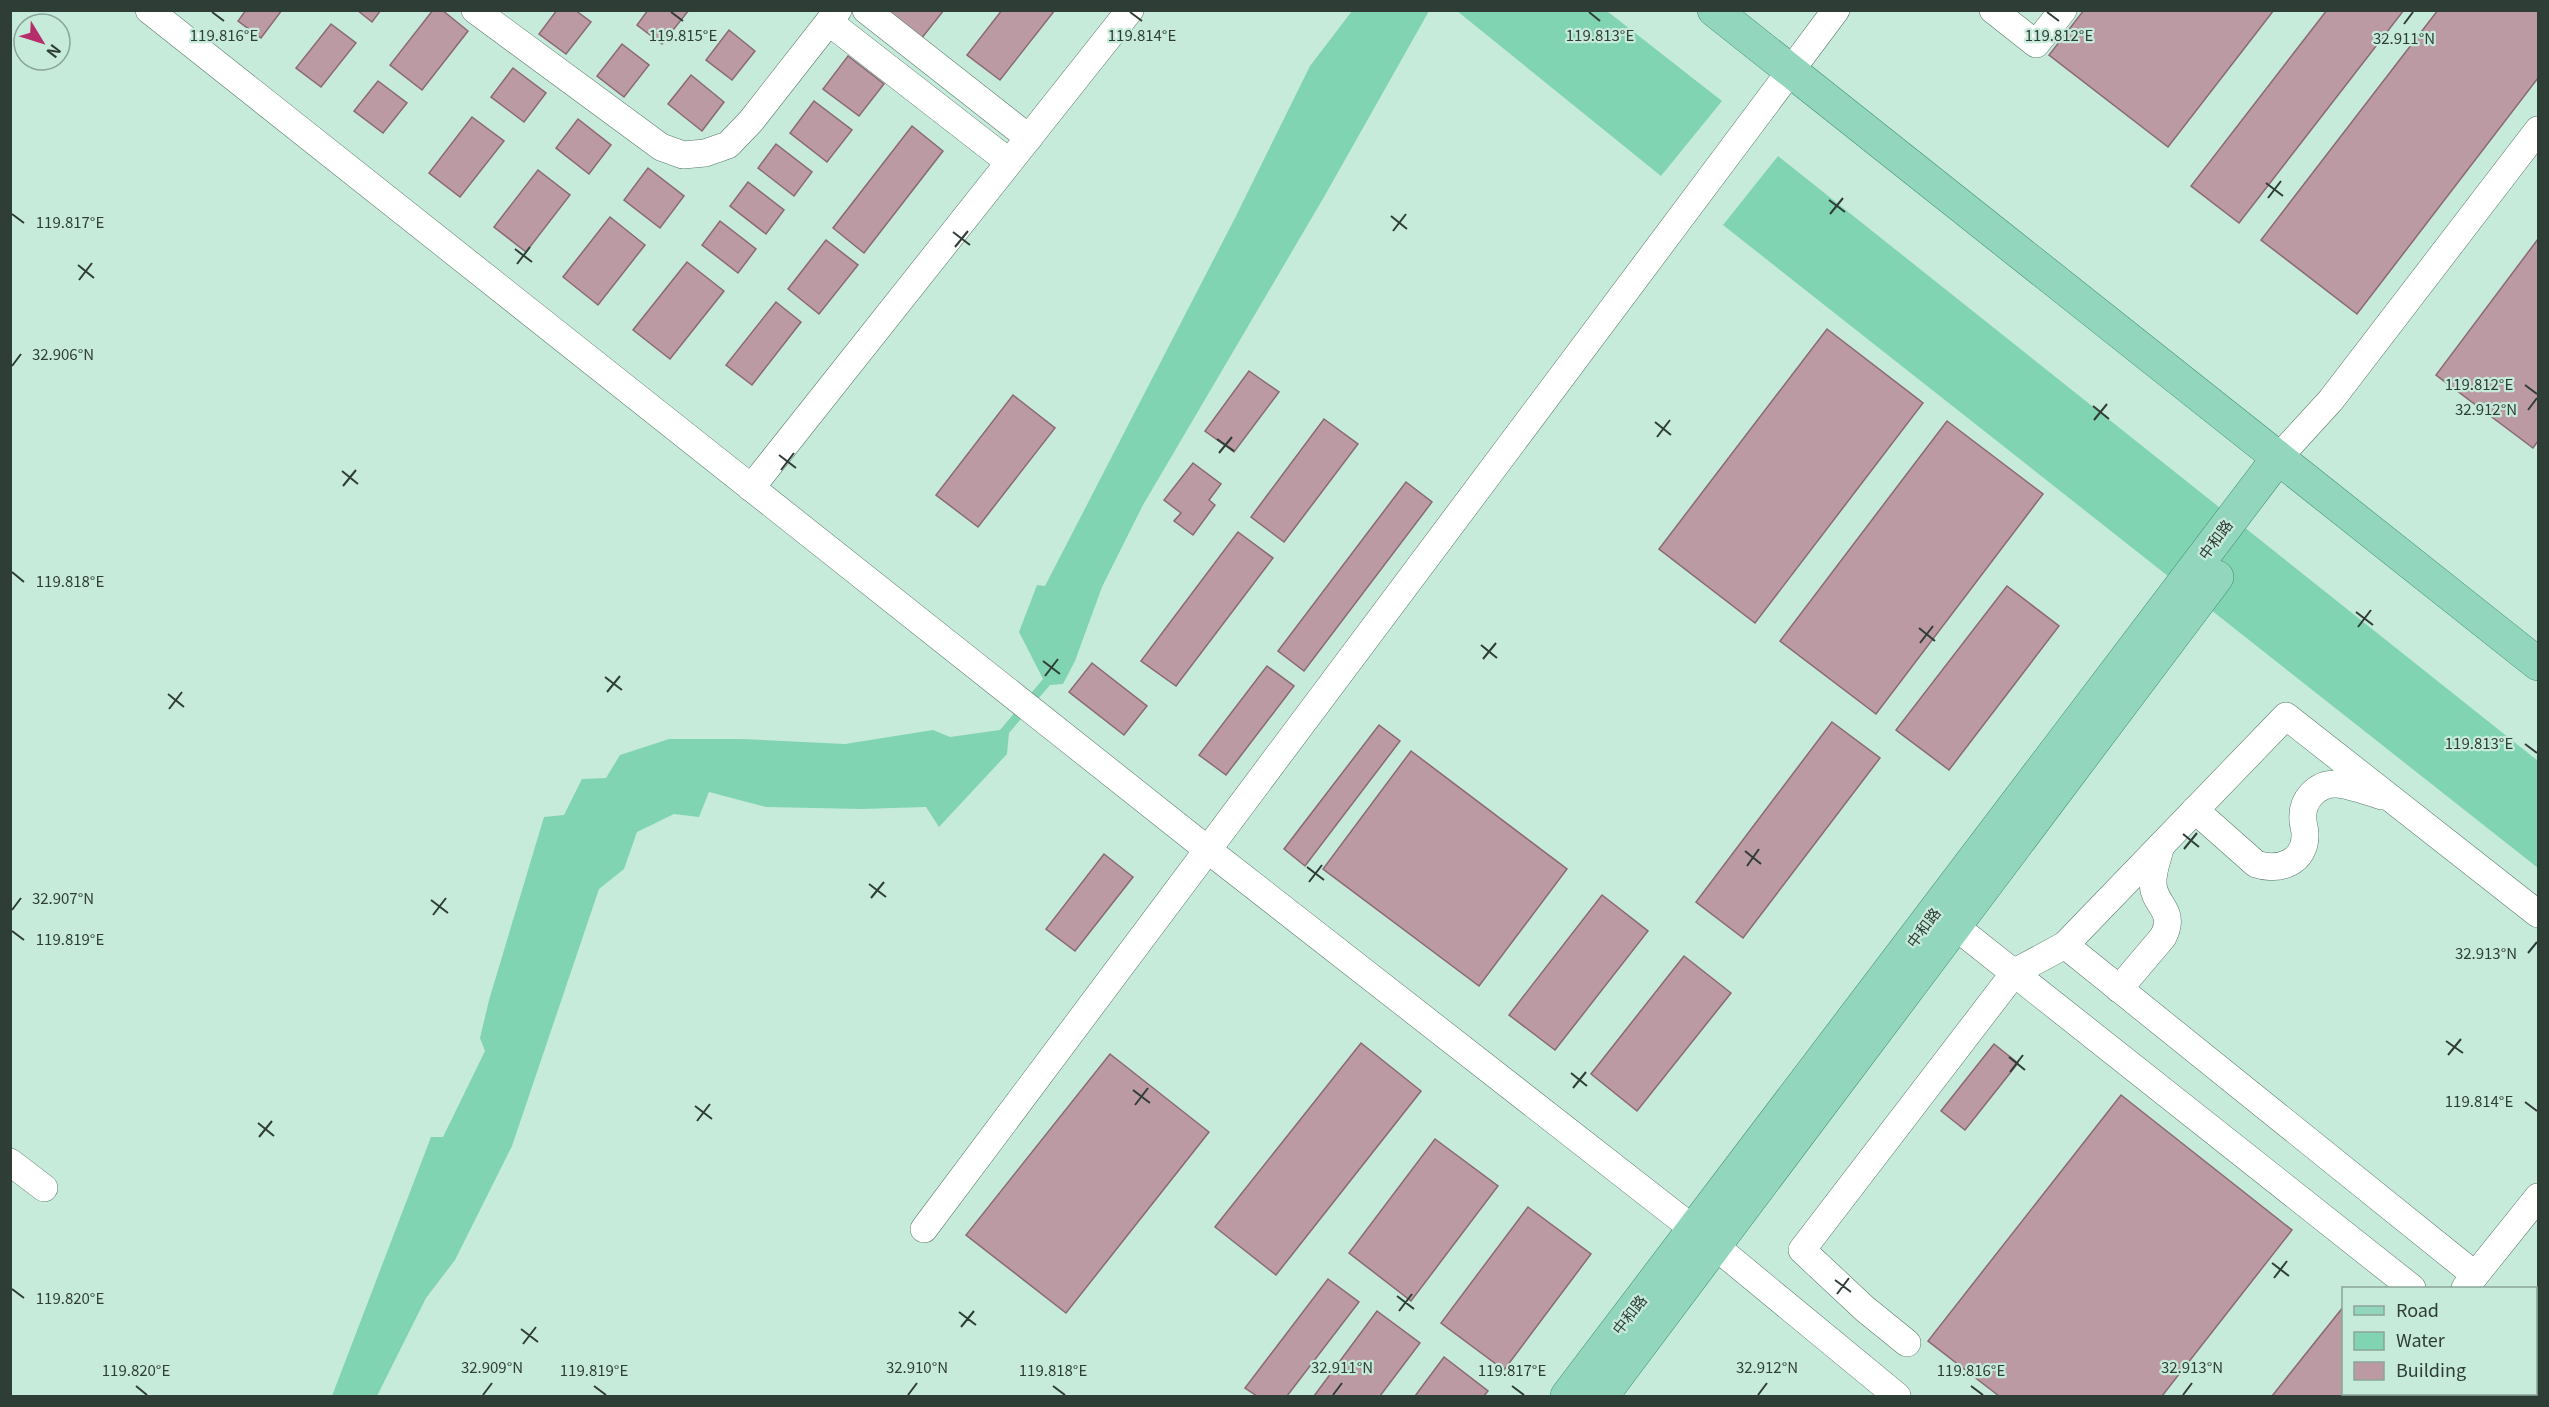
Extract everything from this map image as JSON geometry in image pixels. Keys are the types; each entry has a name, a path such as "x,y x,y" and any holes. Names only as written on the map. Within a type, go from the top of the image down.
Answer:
{"main road":[{"path":"1714,10 2538,664"},
{"name":"中和路","path":"1567,1396 1705,1239 1956,927 2286,465"},
{"name":"中和路","path":"1602,1396 1705,1239 2286,465"}],"street":[{"path":"149,10 1208,850 1705,1239 1897,1396"},
{"path":"475,10 661,147 683,155 705,153 728,144 751,121 834,16 1009,162"},
{"path":"867,10 1029,138"},
{"path":"752,488 1130,10"},
{"path":"924,1229 1836,10"},
{"path":"1993,10 2036,44 2063,10"},
{"path":"2286,465 2331,400 2538,129"},
{"path":"1907,1343 1865,1309 1802,1250 2015,972 2065,945 2286,716 2538,914"},
{"path":"2195,810 2256,864 2275,868 2294,860 2303,848 2306,834 2302,819 2304,805 2312,793 2324,786 2337,784 2392,799"},
{"path":"2119,988 2168,927 2168,916 2154,892 2152,881 2162,844"},
{"path":"1956,927 2411,1287"},
{"path":"2065,945 2470,1282 2538,1197"},
{"path":"10,1162 44,1188"}],"water":[{"path":"1352,11 1429,11 1324,197 1143,505 1102,587 1075,661 1063,684 1050,685 1009,733 1007,754 939,827 926,807 861,809 766,807 709,792 699,817 674,814 637,832 624,869 599,889 512,1146 455,1260 426,1298 377,1396 332,1396 431,1137 443,1137 485,1051 480,1038 489,1000 544,817 564,815 582,779 606,778 620,755 669,739 743,739 845,744 933,730 950,737 1000,730 1043,679 1019,632 1037,585 1045,586 1235,218 1310,66"},
{"path":"1457,11 1607,11 1722,101 1661,176"},
{"path":"1778,156 2538,761 2538,868 1723,225"}],"building":[{"path":"246,10 282,10 261,38 238,21"},
{"path":"357,10 381,10 372,22"},
{"path":"433,10 442,10 468,31 422,90 390,65"},
{"path":"557,10 575,10 591,22 566,54 539,34"},
{"path":"648,10 689,10 662,44 637,25"},
{"path":"884,10 944,10 921,39"},
{"path":"1002,10 1055,10 1000,80 967,55"},
{"path":"2084,10 2274,10 2168,147 2049,55"},
{"path":"2327,10 2404,10 2239,223 2191,186"},
{"path":"2438,10 2538,10 2538,78 2357,314 2261,240"},
{"path":"331,24 356,43 321,87 296,68"},
{"path":"729,30 755,51 732,80 706,60"},
{"path":"622,44 649,65 624,97 597,76"},
{"path":"848,56 884,84 859,116 823,89"},
{"path":"513,68 546,93 524,122 491,97"},
{"path":"691,75 724,102 702,131 668,104"},
{"path":"378,81 407,103 383,133 354,111"},
{"path":"814,101 852,130 827,162 790,133"},
{"path":"472,117 504,141 460,197 429,173"},
{"path":"578,119 611,145 589,174 556,148"},
{"path":"912,126 943,151 864,253 833,228"},
{"path":"776,144 812,172 794,196 758,168"},
{"path":"648,168 684,196 660,228 624,200"},
{"path":"538,170 570,195 526,252 494,227"},
{"path":"748,182 784,210 766,234 730,206"},
{"path":"610,217 645,245 598,305 563,277"},
{"path":"720,221 756,249 738,273 702,245"},
{"path":"2538,239 2538,441 2533,448 2436,375"},
{"path":"826,240 858,265 819,314 788,289"},
{"path":"687,262 724,291 670,359 633,330"},
{"path":"776,302 801,322 752,385 726,365"},
{"path":"1827,329 1923,403 1755,623 1659,549"},
{"path":"1249,371 1279,392 1234,452 1205,431"},
{"path":"1013,395 1055,428 978,527 936,495"},
{"path":"1324,419 1358,444 1284,542 1251,517"},
{"path":"1947,421 2043,494 1876,714 1780,641"},
{"path":"1193,463 1221,484 1209,500 1215,505 1193,535 1174,521 1181,513 1164,500"},
{"path":"1406,482 1432,502 1304,671 1278,651"},
{"path":"1238,532 1273,558 1176,686 1141,661"},
{"path":"2007,586 2059,626 1949,770 1896,730"},
{"path":"1092,663 1147,706 1124,735 1069,692"},
{"path":"1267,666 1294,686 1226,775 1199,755"},
{"path":"1832,722 1880,758 1743,938 1696,902"},
{"path":"1379,725 1400,741 1305,866 1284,849"},
{"path":"1411,751 1567,869 1479,986 1323,869"},
{"path":"1104,854 1133,877 1075,951 1046,929"},
{"path":"1602,895 1648,931 1555,1050 1509,1015"},
{"path":"1684,956 1731,993 1637,1111 1591,1074"},
{"path":"1361,1043 1421,1091 1276,1275 1215,1227"},
{"path":"1994,1044 2018,1063 1965,1130 1941,1111"},
{"path":"1110,1054 1209,1132 1066,1313 966,1235"},
{"path":"2121,1095 2292,1230 2162,1396 1999,1396 1928,1341"},
{"path":"1435,1139 1498,1186 1411,1301 1349,1253"},
{"path":"1528,1207 1591,1254 1504,1370 1441,1323"},
{"path":"1328,1279 1359,1302 1287,1396 1257,1396 1245,1388"},
{"path":"2342,1308 2342,1395 2390,1395 2388,1396 2272,1396"},
{"path":"1377,1311 1420,1343 1380,1396 1314,1396"},
{"path":"1444,1357 1488,1391 1484,1396 1415,1396"}]}
